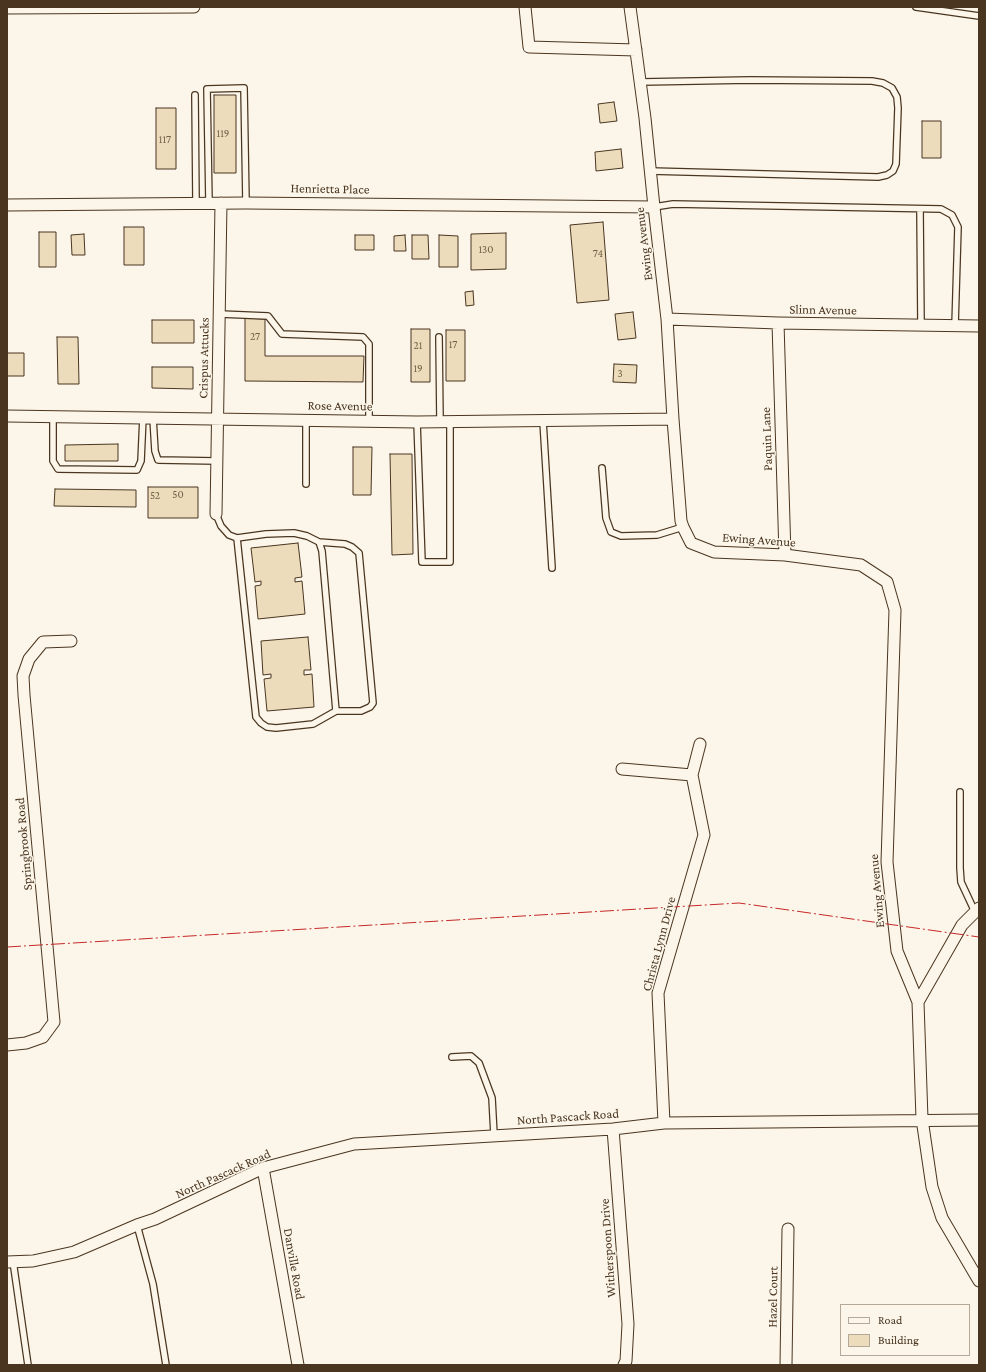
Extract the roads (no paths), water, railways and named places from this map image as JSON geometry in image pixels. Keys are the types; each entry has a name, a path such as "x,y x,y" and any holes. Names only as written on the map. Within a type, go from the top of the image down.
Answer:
{"street":[{"path":"7,8 194,7"},
{"path":"525,7 529,47 636,50"},
{"name":"Ewing Avenue","path":"630,7 641,82 667,319 673,419 682,527 691,543 714,552 785,555 861,565 887,582 896,610 887,862 897,951 918,1002"},
{"name":"Crispus Attucks","path":"216,514 221,203"},
{"name":"Henrietta Place","path":"7,205 246,203 654,207"},
{"name":"Slinn Avenue","path":"667,319 778,323 979,326"},
{"name":"Paquin Lane","path":"778,323 785,555"},
{"name":"Rose Avenue","path":"7,416 417,422 673,419"},
{"name":"Springbrook Road","path":"7,1045 26,1043 44,1037 54,1022 23,676 29,659 43,642 71,641"},
{"name":"Christa Lynn Drive","path":"664,1123 658,993 704,835 692,775 700,744"},
{"path":"622,769 692,775"},
{"path":"977,910 962,925 918,1002 922,1119 932,1187 942,1218 979,1281"},
{"name":"North Pascack Road","path":"10,1262 33,1261 74,1252 137,1225 155,1219 263,1168 354,1144 613,1129 664,1123 922,1119 979,1120"},
{"name":"Witherspoon Drive","path":"613,1129 628,1324 626,1361 624,1365"},
{"name":"Danville Road","path":"263,1168 298,1365"},
{"name":"Hazel Court","path":"786,1365 788,1229"}],"lane":[{"path":"916,7 979,16"},
{"path":"641,82 750,80 872,81 883,83 892,88 897,97 896,164 893,171 887,175 878,177 650,171"},
{"path":"209,203 207,89 244,88 246,203"},
{"path":"195,95 196,203"},
{"path":"654,207 673,204 941,209 952,215 958,227 955,326"},
{"path":"920,209 921,326"},
{"path":"220,314 268,316 282,334 363,337 369,344 369,421"},
{"path":"417,422 422,562 450,562 445,422 439,337"},
{"path":"53,416 53,461 58,469 89,470 137,470 141,461 148,417"},
{"path":"148,417 158,460 217,461"},
{"path":"306,420 306,484"},
{"path":"543,421 552,568"},
{"path":"602,468 606,518 611,532 620,536 657,535 682,527"},
{"path":"216,514 221,526 229,535 237,538 266,534 294,533 307,536 319,542 345,544 352,547 359,553 373,703 370,707 361,711 336,711 313,724 276,728 261,723 256,717 237,538"},
{"path":"319,542 322,551 336,711"},
{"path":"960,792 961,882 977,910"},
{"path":"452,1057 471,1056 479,1063 492,1098 494,1135"},
{"path":"137,1225 152,1284 166,1365"},
{"path":"10,1262 28,1365"}]}
